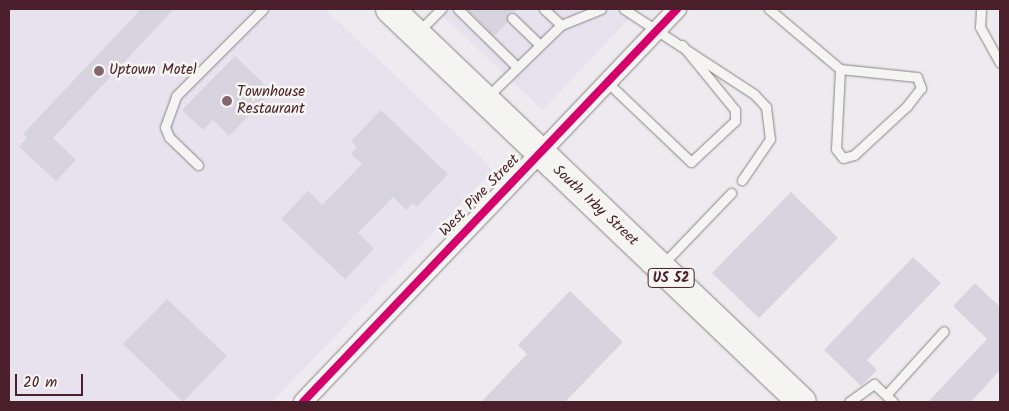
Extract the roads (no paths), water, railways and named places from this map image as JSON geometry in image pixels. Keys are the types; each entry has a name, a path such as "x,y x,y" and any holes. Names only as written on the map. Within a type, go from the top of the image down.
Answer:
{"main road":[{"name":"South Irby Street","path":"390,9 802,402"}],"street":[{"name":"West Pine Street","path":"303,402 677,9"}],"lane":[{"path":"198,165 169,138 165,126 176,96 263,9"},
{"path":"416,34 441,9"},
{"path":"458,9 516,66"},
{"path":"544,9 561,25"},
{"path":"484,100 516,66 561,25 601,9"},
{"path":"624,9 658,28 754,94 766,107 770,139 742,180"},
{"path":"769,9 840,69 917,77 922,88 854,155 843,158 836,149 840,69"},
{"path":"982,9 980,27 1000,63"},
{"path":"512,18 539,44"},
{"path":"608,82 691,162 735,121 735,110 698,71 682,45"},
{"path":"660,267 731,193"},
{"path":"849,402 874,384 890,399 944,331"}],"place":[{"name":"Uptown Motel","path":"99,71"},
{"name":"Townhouse Restaurant","path":"227,101"}]}
